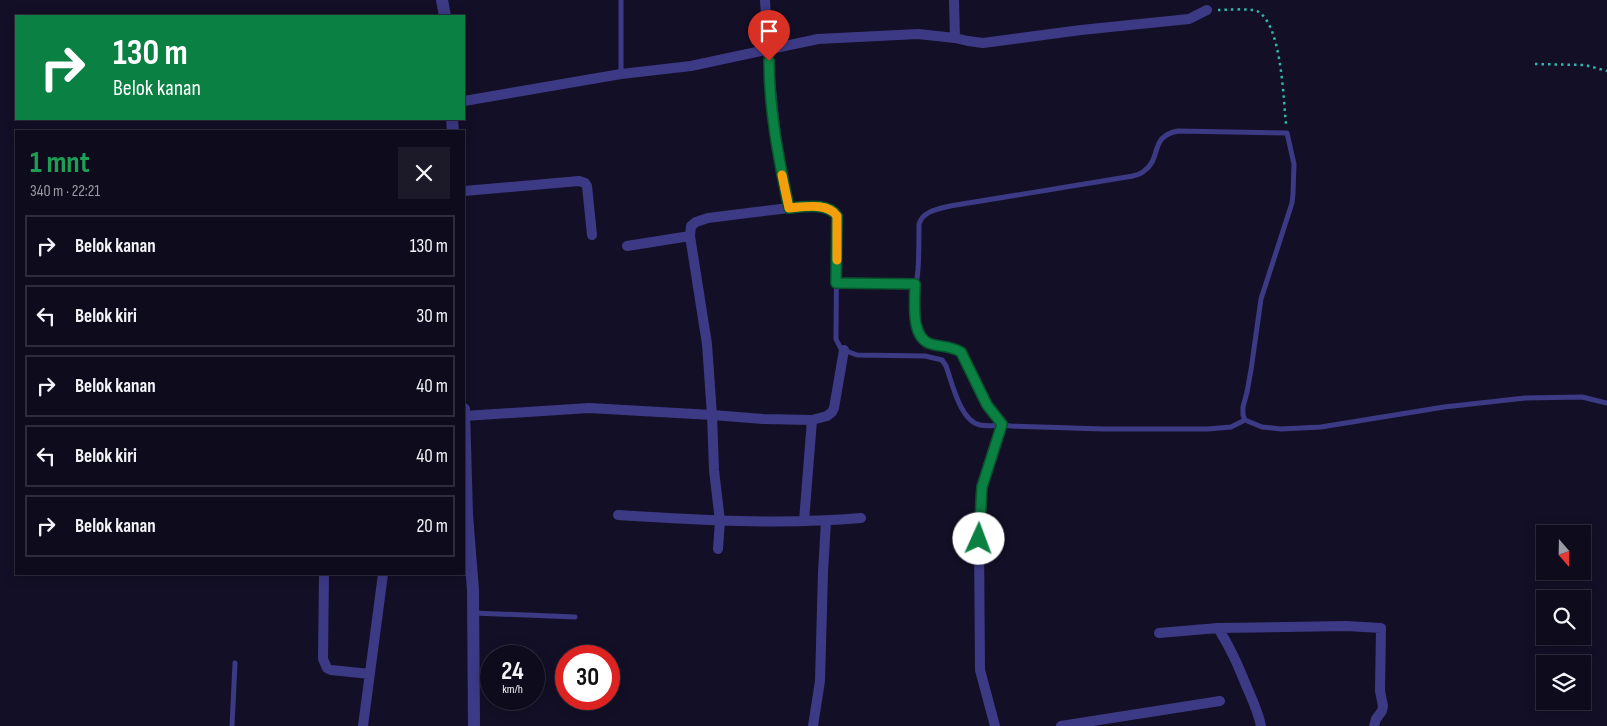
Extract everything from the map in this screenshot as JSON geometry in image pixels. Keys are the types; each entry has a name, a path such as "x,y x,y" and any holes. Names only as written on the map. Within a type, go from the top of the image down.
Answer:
{"street":[{"path":"442,0 445,15"},
{"path":"718,549 720,521 713,456 707,344 690,236 691,226 708,218 789,208 773,112 765,0"},
{"path":"954,0 956,38"},
{"path":"465,101 621,74 691,66 826,38 918,34 968,41 991,42 1115,26 1189,19 1207,10"},
{"path":"465,191 579,181 585,183 587,186 592,235"},
{"path":"626,246 690,236"},
{"path":"465,416 589,408 763,419 812,420 827,416 832,412 844,350"},
{"path":"804,521 812,420"},
{"path":"994,726 980,670 979,539 982,487 1002,424"},
{"path":"465,473 466,530 472,564 474,726"},
{"path":"618,514 720,521 826,521 861,518"},
{"path":"813,726 820,681 826,521"},
{"path":"324,575 324,664 331,670 370,674"},
{"path":"363,726 383,575"},
{"path":"1159,633 1218,628 1346,626 1381,628 1380,691 1384,706 1374,726"},
{"path":"1218,628 1241,669 1261,726"},
{"path":"1062,726 1220,701"}],"lane":[{"path":"621,0 621,74"},
{"path":"1002,424 987,405 961,352 950,347 933,345 921,337 915,319 915,284 920,219 930,212 950,206 1133,176 1145,171 1152,162 1161,140 1169,133 1203,131 1287,133 1294,164 1292,203 1261,299 1248,392 1243,407 1245,420"},
{"path":"789,208 810,206 828,208 834,211 837,216 836,339 841,349 857,355 925,356 942,360 963,411 970,420 979,425 1002,424 1011,426 1104,429 1208,429 1231,427 1245,420 1262,427 1289,429 1321,427 1444,407 1525,398 1582,396 1607,403"},
{"path":"836,283 915,284"},
{"path":"473,613 575,617"},
{"path":"232,726 235,663"}],"path":[{"path":"1207,10 1255,10 1264,16 1273,33 1281,70 1287,133"},
{"path":"1535,64 1585,66 1607,71"}],"slow traffic":[{"path":"782,175 789,208 810,206 828,208 834,211 837,216 837,260"}],"route":[{"path":"769,61 773,112 789,208 810,206 828,208 834,211 837,216 836,283 915,284 915,319 921,337 933,345 955,348 961,352 987,405 1002,424 982,487 979,539"}]}
